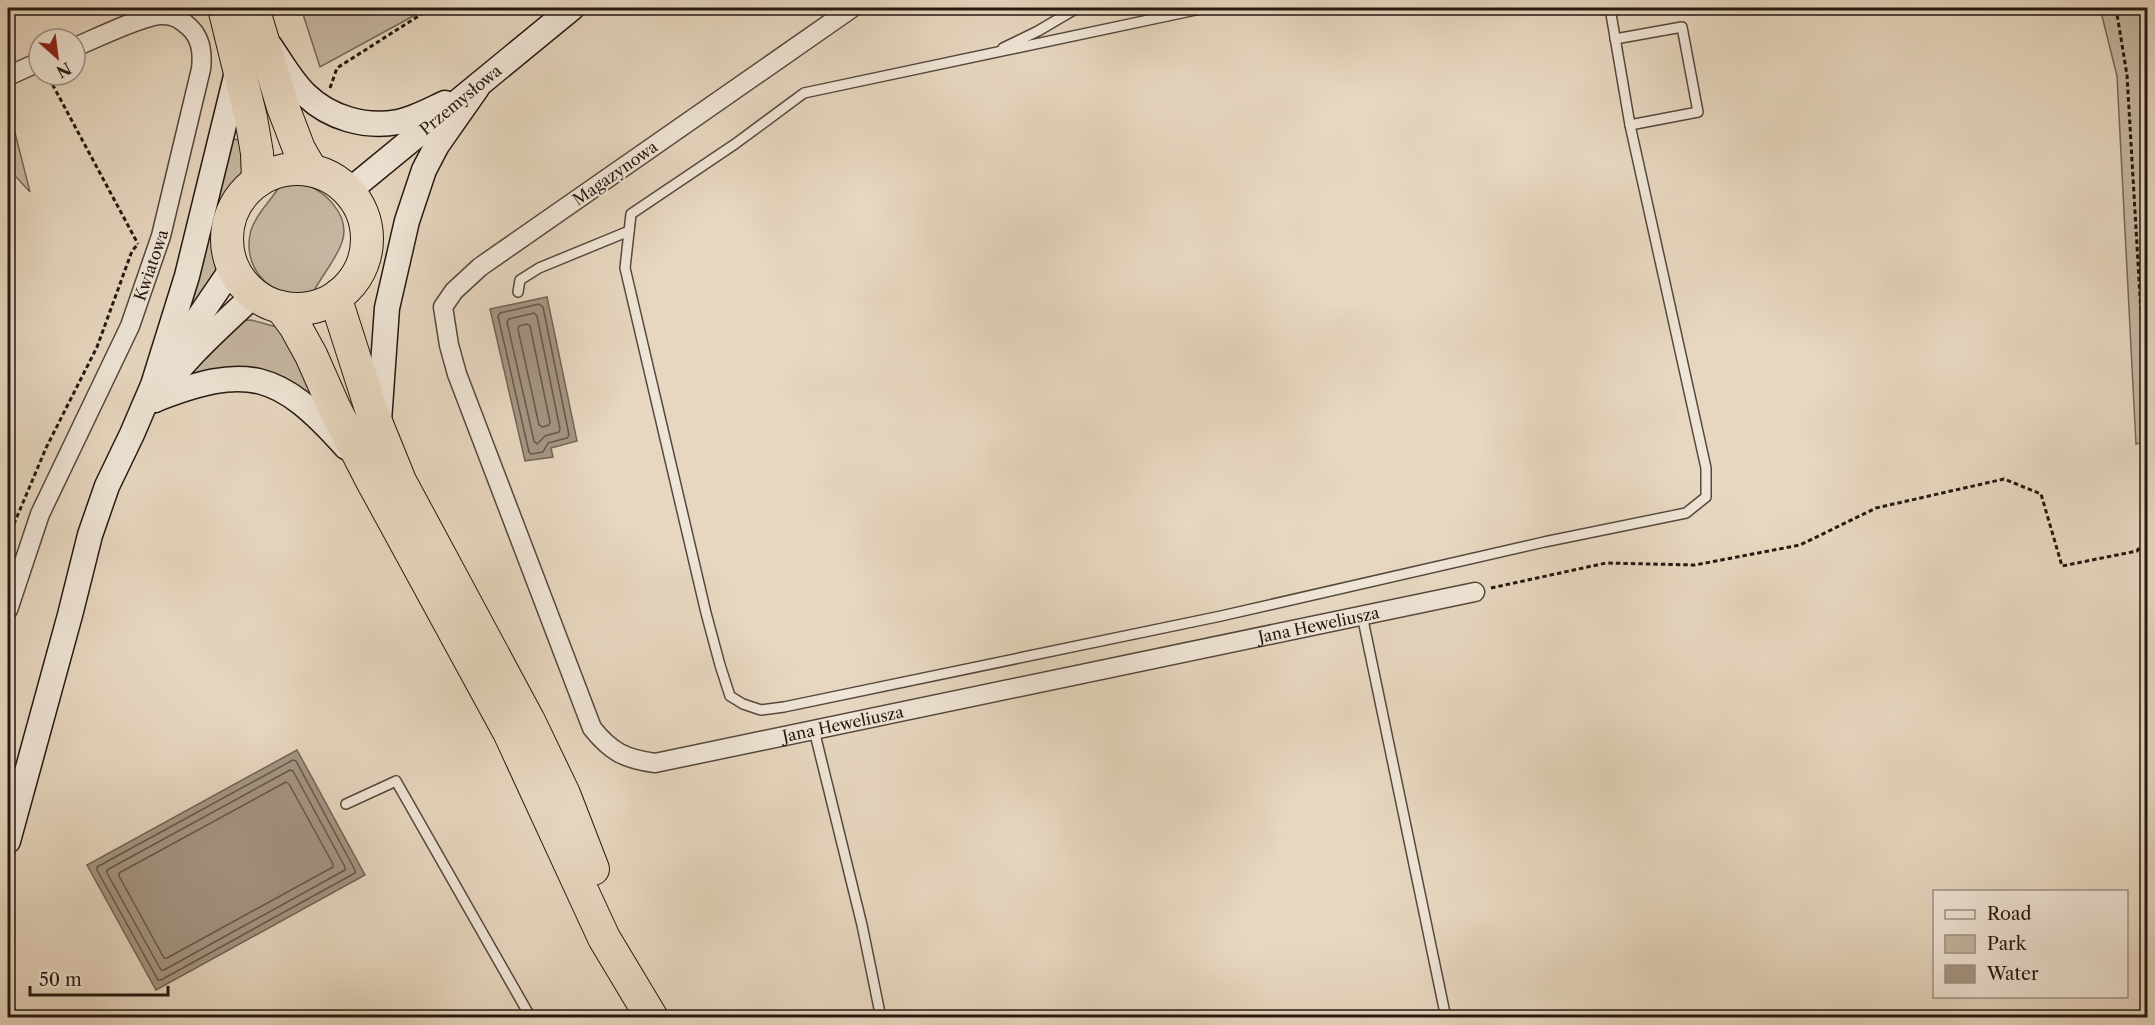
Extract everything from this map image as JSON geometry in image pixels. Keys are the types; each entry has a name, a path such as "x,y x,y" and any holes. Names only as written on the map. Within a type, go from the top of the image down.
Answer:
{"highway":[{"path":"224,8 239,65 257,153 258,182"},
{"path":"257,21 267,61 283,107 299,149 311,170"},
{"path":"268,301 296,309 326,303 354,281 363,264 367,245 366,226 360,207 349,191 325,174 311,170 292,169 274,173 258,182 244,195 233,211 228,229 228,248 233,267 242,282 268,301 295,326 371,479 509,732 604,938 652,1017"},
{"path":"340,294 337,303 400,481 529,721 564,794 603,894 661,1017"}],"main road":[{"name":"Przemysłowa","path":"349,191 572,8"},
{"path":"257,21 305,94 322,107 351,120 365,123 399,122 477,88"},
{"path":"153,392 187,276 239,65"},
{"path":"379,427 387,308 407,221 424,170 437,145 477,88"},
{"path":"8,841 90,535 107,486 153,392 233,267"},
{"path":"153,392 177,371 217,328 268,301"},
{"path":"153,392 220,379 248,380 272,385 299,400 327,426 371,479"}],"street":[{"name":"Magazynowa","path":"457,374 449,345 443,307 454,291 480,267 852,8"},
{"name":"Kwiatowa","path":"8,610 40,514 130,326 161,236 201,69 202,56 198,38 194,31 176,16 161,14 147,17 87,42"},
{"path":"8,76 27,67"},
{"name":"Jana Heweliusza","path":"457,374 592,728 605,744 622,756 638,761 655,763 1475,592"}],"lane":[{"path":"988,55 1038,32 1077,8"},
{"path":"1204,8 804,93 735,144 631,214 625,268 720,665 730,696 743,704 761,710 784,707 1221,616 1532,545 1686,513 1706,497 1706,468 1630,125 1610,8"},
{"path":"1615,39 1682,27 1698,112 1630,125"},
{"path":"518,292 520,279 539,268 629,231"},
{"path":"1362,615 1446,1017"},
{"path":"814,730 862,926 881,1017"},
{"path":"346,804 396,781 531,1017"}],"path":[{"path":"330,90 337,68 431,8"},
{"path":"2116,8 2127,75 2148,433"},
{"path":"53,87 138,244 144,246"},
{"path":"8,538 46,448 97,347 132,251 138,244"},
{"path":"1475,592 1606,563 1695,565 1800,545 1875,508 2004,479 2041,494 2062,566 2137,551 2148,536"}],"green space":[{"path":"301,8 428,8 320,67"},
{"path":"2100,8 2144,8 2148,87 2148,441 2136,444 2117,76"},
{"path":"8,105 30,192 8,168"},
{"path":"229,138 243,141 244,166 241,183 230,193 224,206 214,217 216,277 174,337"},
{"path":"301,184 319,192 334,205 343,223 344,232 336,255 314,291 289,293 272,287 259,275 251,258 249,240 256,219 279,187"},
{"path":"251,320 280,328 317,401 177,379 238,321"}],"water":[{"path":"547,297 577,441 551,448 553,457 525,461 490,309"},
{"path":"297,750 365,875 156,990 87,865"}]}
